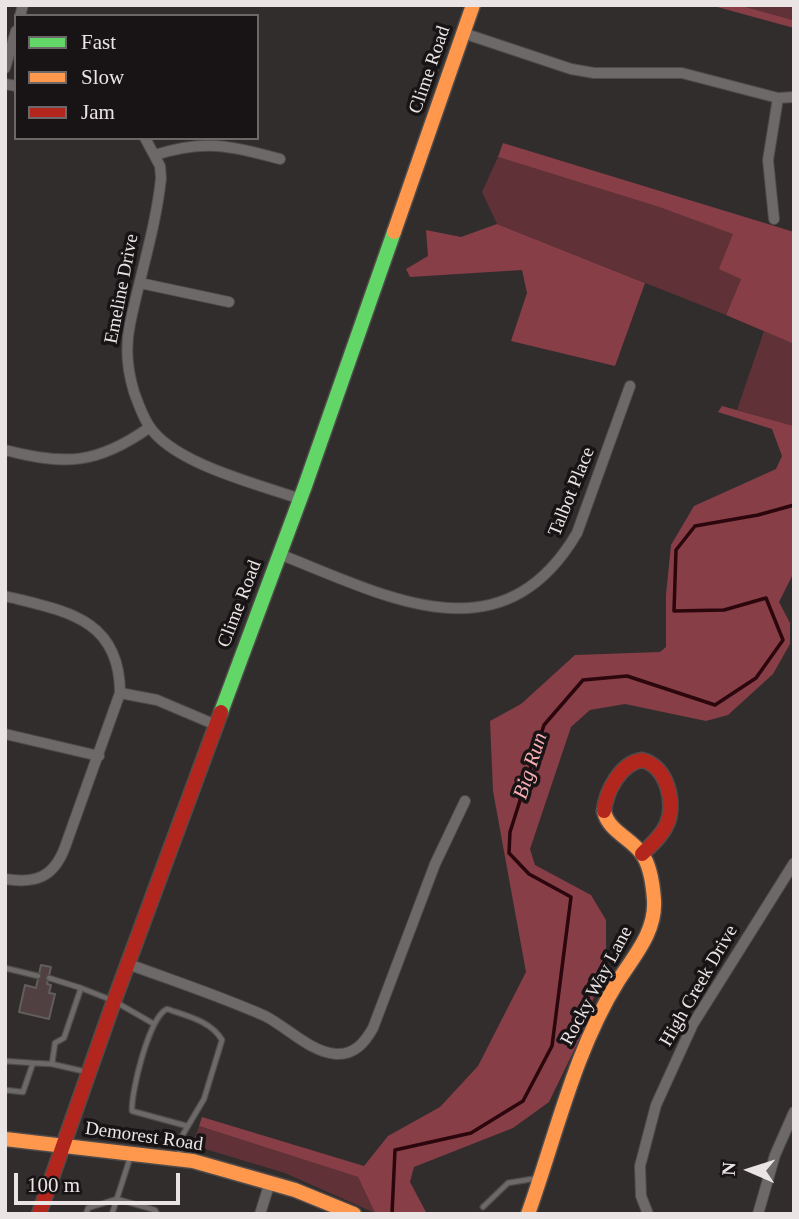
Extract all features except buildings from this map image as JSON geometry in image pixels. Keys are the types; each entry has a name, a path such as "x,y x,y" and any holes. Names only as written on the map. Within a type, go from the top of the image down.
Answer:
{"main road":[{"name":"Clime Road","path":"39,1214 114,1001 300,499 473,5"},
{"path":"635,760 654,764 661,772 670,803 668,821 659,836 642,854 612,827 604,816 603,802 626,766 635,760"},
{"name":"Rocky Way Lane","path":"528,1214 579,1061 615,987 653,921 654,900 642,854"},
{"name":"Demorest Road","path":"5,1139 177,1159 232,1170 295,1189 354,1214"}],"street":[{"path":"463,33 594,74 682,73 778,99 794,97"},
{"path":"5,68 14,38"},
{"path":"774,219 768,160 778,99"},
{"path":"146,140 155,155 170,150 209,145 228,146 280,159"},
{"name":"Emeline Drive","path":"155,155 160,166 160,188 129,326 127,358 139,405 150,427 166,442 206,467 300,499"},
{"path":"140,283 229,302"},
{"name":"Talbot Place","path":"279,554 407,603 427,607 467,609 489,605 511,596 533,585 552,568 577,533 630,386"},
{"path":"5,450 41,460 89,459 133,439 150,427"},
{"path":"5,596 51,607 87,621 108,643 117,658 120,675 120,693 99,756 55,868 41,878 23,882 5,879"},
{"path":"120,693 157,700 216,725"},
{"path":"5,734 99,756"},
{"path":"128,964 268,1018 322,1050 345,1054 363,1044 373,1028 435,864 465,801"},
{"name":"High Creek Drive","path":"648,1214 641,1196 640,1166 656,1105 693,1024 794,863"},
{"path":"758,1214 775,1155 794,1112"},
{"path":"260,1214 270,1182"}],"lane":[{"path":"5,968 38,976"},
{"path":"49,978 114,1001 154,1024"},
{"path":"52,1064 55,1043 64,1038 81,988"},
{"path":"177,1159 182,1136 204,1100 222,1040 216,1030 167,1009 162,1012 148,1036 132,1111 187,1126"},
{"path":"5,1061 52,1064 89,1072"},
{"path":"5,1090 23,1092 33,1063"},
{"path":"113,1214 132,1153"},
{"path":"483,1207 508,1183 541,1178"},
{"path":"86,1214 88,1208 117,1199 155,1210 157,1214"}],"shaded area":[{"path":"710,5 738,5 793,20 794,18 794,28"},
{"path":"738,5 794,5 793,20"},
{"path":"503,143 794,232 794,344 726,315 741,279 719,269 733,234 659,207 498,157"},
{"path":"498,157 659,207 734,234 741,279 726,315 497,224 482,192"},
{"path":"497,224 645,283 615,366 511,341 527,293 522,270 410,277 406,269 428,256 426,230 461,237"},
{"path":"764,331 794,344 794,426 737,410"},
{"path":"722,406 794,426 794,572 779,602 790,623 790,644 773,674 728,715 706,721 625,704 590,710 571,727 530,849 535,865 591,895 606,920 606,961 580,1038 549,1102 513,1128 414,1167 410,1182 427,1214 375,1213 358,1177 199,1126 202,1117 364,1166 388,1136 440,1107 478,1066 526,972 493,791 490,721 521,704 575,655 660,652 666,647 666,595 671,545 694,506 776,469 782,456 772,429 718,412"},
{"path":"199,1126 358,1177 375,1213 285,1173 192,1145"}],"waterway":[{"name":"Big Run","path":"392,1214 395,1150 471,1133 523,1101 552,1046 571,897 529,874 509,853 510,832 544,725 583,680 627,676 715,705 756,678 783,640 766,598 724,610 674,611 676,550 695,526 758,515 794,505"}],"traffic: fast":[{"path":"221,712 305,486 394,232"}],"traffic: slow":[{"path":"394,232 473,5"},
{"path":"528,1214 589,1036 618,981 643,943 654,912 652,882 645,859 637,848 610,824 604,811"},
{"path":"5,1139 193,1161 295,1190 354,1214"}],"traffic: jam":[{"path":"39,1214 221,712"},
{"path":"604,811 611,787 627,766 642,760 658,770 670,796 670,815 662,832 642,854"}]}
